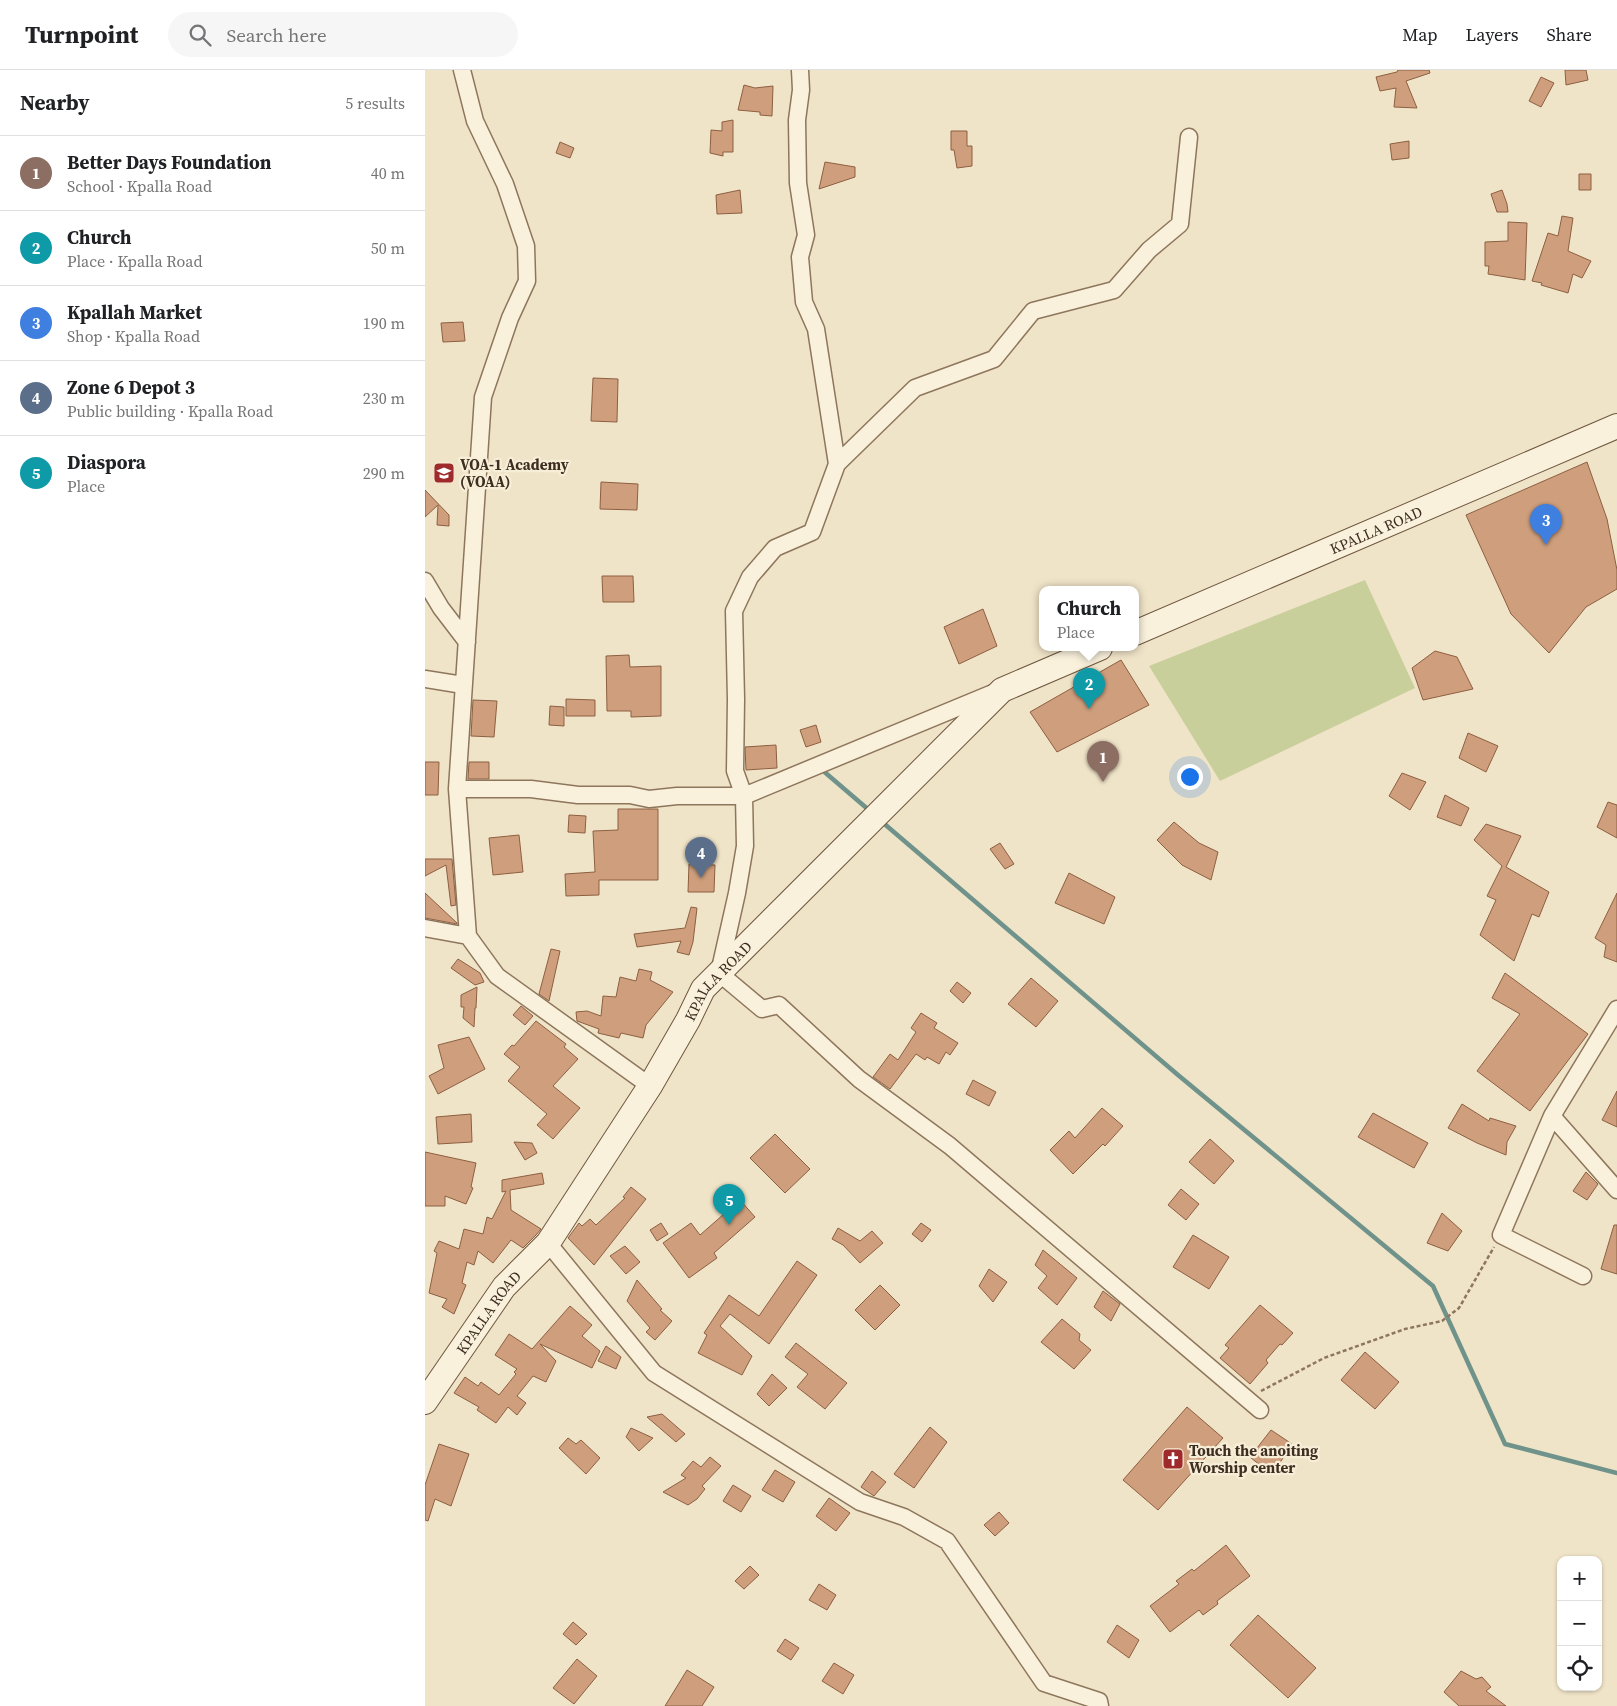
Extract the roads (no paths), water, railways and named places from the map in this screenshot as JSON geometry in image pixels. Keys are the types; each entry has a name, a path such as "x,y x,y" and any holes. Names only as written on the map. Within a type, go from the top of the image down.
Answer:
{"street":[{"path":"461,70 475,121 505,184 525,246 527,281 510,318 483,398 457,790 468,936 497,976 650,1086"},
{"path":"800,70 801,90 797,120 798,183 806,235 800,257 804,302 816,329 837,464"},
{"path":"1189,137 1180,224 1149,250 1113,290 1033,311 994,359 915,388 837,464 813,532 775,548 750,577 735,611 735,770 744,796 745,846 737,894 719,973 762,1009 779,1005 859,1078 950,1146 1260,1410"},
{"name":"KPALLA ROAD","path":"1139,631 1617,426"},
{"path":"425,581 441,608 467,642"},
{"name":"KPALLA ROAD","path":"425,1402 504,1287 548,1243 650,1086 688,1020 703,989 1002,690 1093,651"},
{"path":"425,679 463,685"},
{"path":"457,790 531,789 579,795 629,795 649,799 677,796 744,796 1002,690"},
{"path":"425,928 468,936"},
{"path":"1583,1276 1501,1235 1552,1116 1617,1009"},
{"path":"1552,1116 1617,1190"},
{"path":"548,1243 654,1373 860,1502 904,1517 947,1541 1044,1683 1099,1701 1100,1706"}],"waterway":[{"path":"821,769 870,811"},
{"path":"881,821 1178,1075 1433,1286 1505,1444 1617,1473"}],"place":[{"name":"VOA-1 Academy (VOAA)","path":"444,473"},
{"name":"Kpallah Market","path":"1546,545"},
{"name":"Church","path":"1089,709"},
{"name":"Better Days Foundation","path":"1103,782"},
{"name":"Zone 6 Depot 3","path":"701,878"},
{"name":"Diaspora","path":"729,1225"},
{"name":"Touch the anoiting Worship center","path":"1173,1459"}]}
